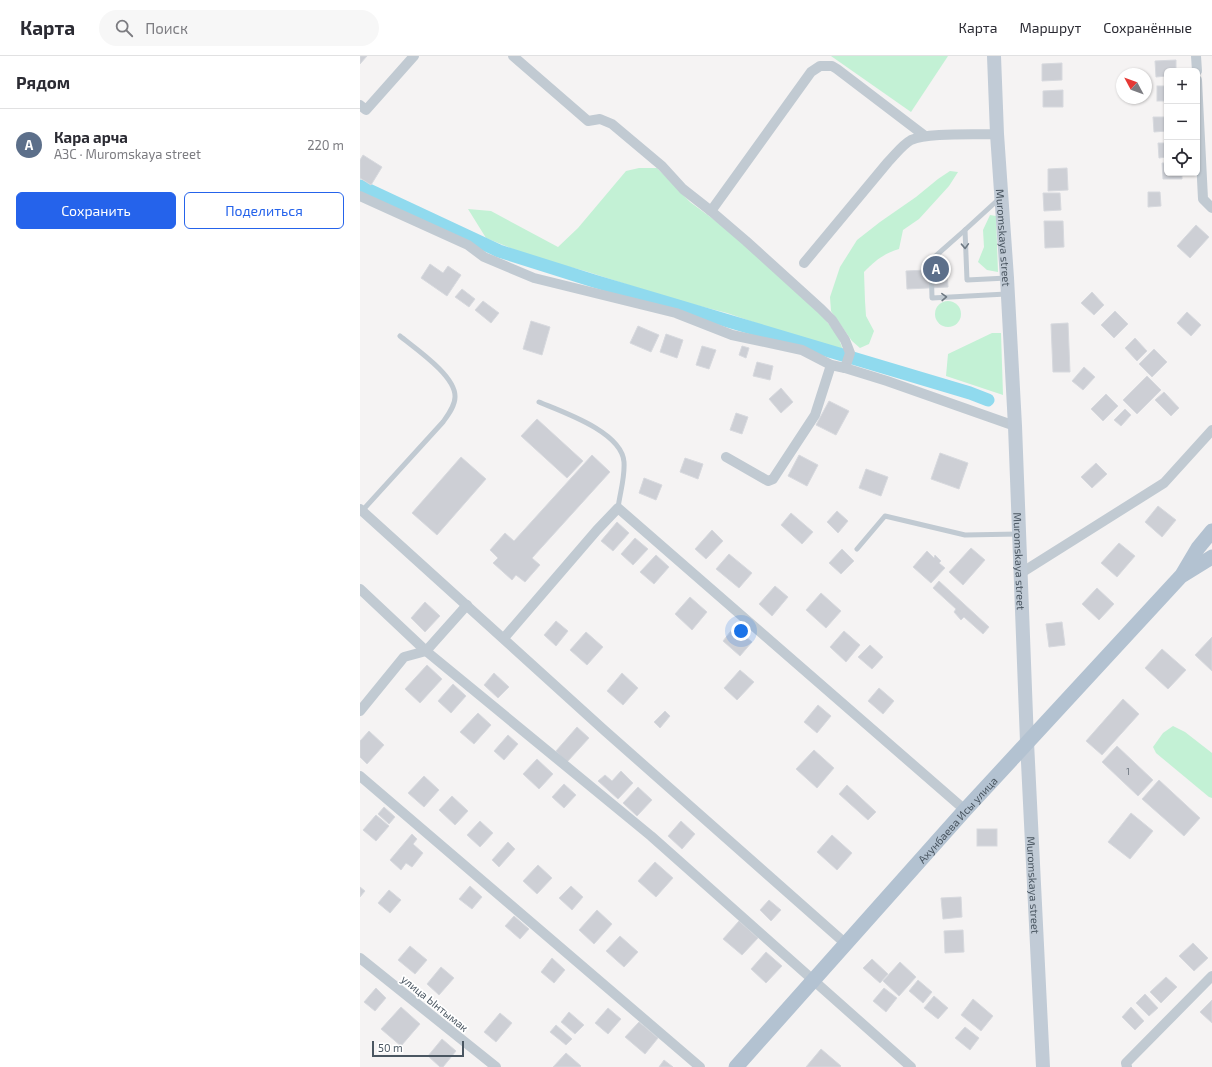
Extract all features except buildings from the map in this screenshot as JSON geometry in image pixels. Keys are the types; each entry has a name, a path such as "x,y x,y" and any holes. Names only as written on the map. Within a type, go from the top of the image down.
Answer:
{"main road":[{"name":"Muromskaya street","path":"994,56 997,134 1015,426 1027,742 1043,1067"},
{"name":"Ахунбаева Исы улица","path":"736,1067 965,810 1182,575 1198,548 1212,531"},
{"name":"Ахунбаева Исы улица","path":"1182,575 1212,557"}],"street":[{"path":"363,108 414,56"},
{"path":"514,56 588,121 600,119 612,124 662,166 683,189 711,211 805,294 832,320 845,340 848,361"},
{"path":"1196,56 1197,68"},
{"path":"711,211 811,72 820,66 832,66 837,69 925,136"},
{"path":"1198,104 1203,200 1212,208"},
{"path":"804,263 900,149 911,140 925,136 997,134"},
{"path":"360,196 468,245 484,257 534,278 676,313 732,334 802,350 831,366 848,361 888,380 1015,426"},
{"path":"726,457 768,481 773,479 815,415 831,366"},
{"path":"1021,573 1164,483 1212,430"},
{"path":"504,638 597,530 618,508 965,810"},
{"path":"361,510 610,735 846,944"},
{"path":"360,589 426,651 651,836 911,1067"},
{"path":"360,711 404,658 426,651 466,605"},
{"path":"360,776 700,1067"},
{"name":"улица Ынтымак","path":"360,958 496,1067"},
{"path":"1124,1066 1212,976"}],"lane":[{"path":"1002,196 932,260 932,298 1008,294"},
{"path":"964,230 966,280 1007,278"},
{"path":"361,510 443,422 451,410 455,397 452,385 444,373 400,336"},
{"path":"540,402 591,424 617,444 624,460 624,482 618,508"},
{"path":"857,549 885,516 965,535 1019,534"}],"green space":[{"path":"831,56 948,56 911,112"},
{"path":"639,168 657,168 690,202 732,233 821,314 838,336 844,353 727,313 672,299 585,271 535,258 486,238 468,209 491,211 558,247 578,228 626,171"},
{"path":"950,171 958,172 949,186 919,219 903,230 899,249 880,258 864,272 866,316 874,331 869,344 860,348 852,341 831,311 830,297 840,267 857,240"},
{"path":"990,215 996,216 998,272 987,270 978,262 984,247 983,230"},
{"path":"948,301 957,305 961,314 957,323 948,327 939,323 935,314 939,305"},
{"path":"992,333 1001,333 1003,395 946,376 948,354"},
{"path":"1173,726 1185,732 1212,753 1212,798 1156,753 1153,747 1163,733"}],"waterway":[{"path":"360,186 499,251 594,281 970,393 988,400"}],"place":[{"name":"Кара арча","path":"936,269"}]}
